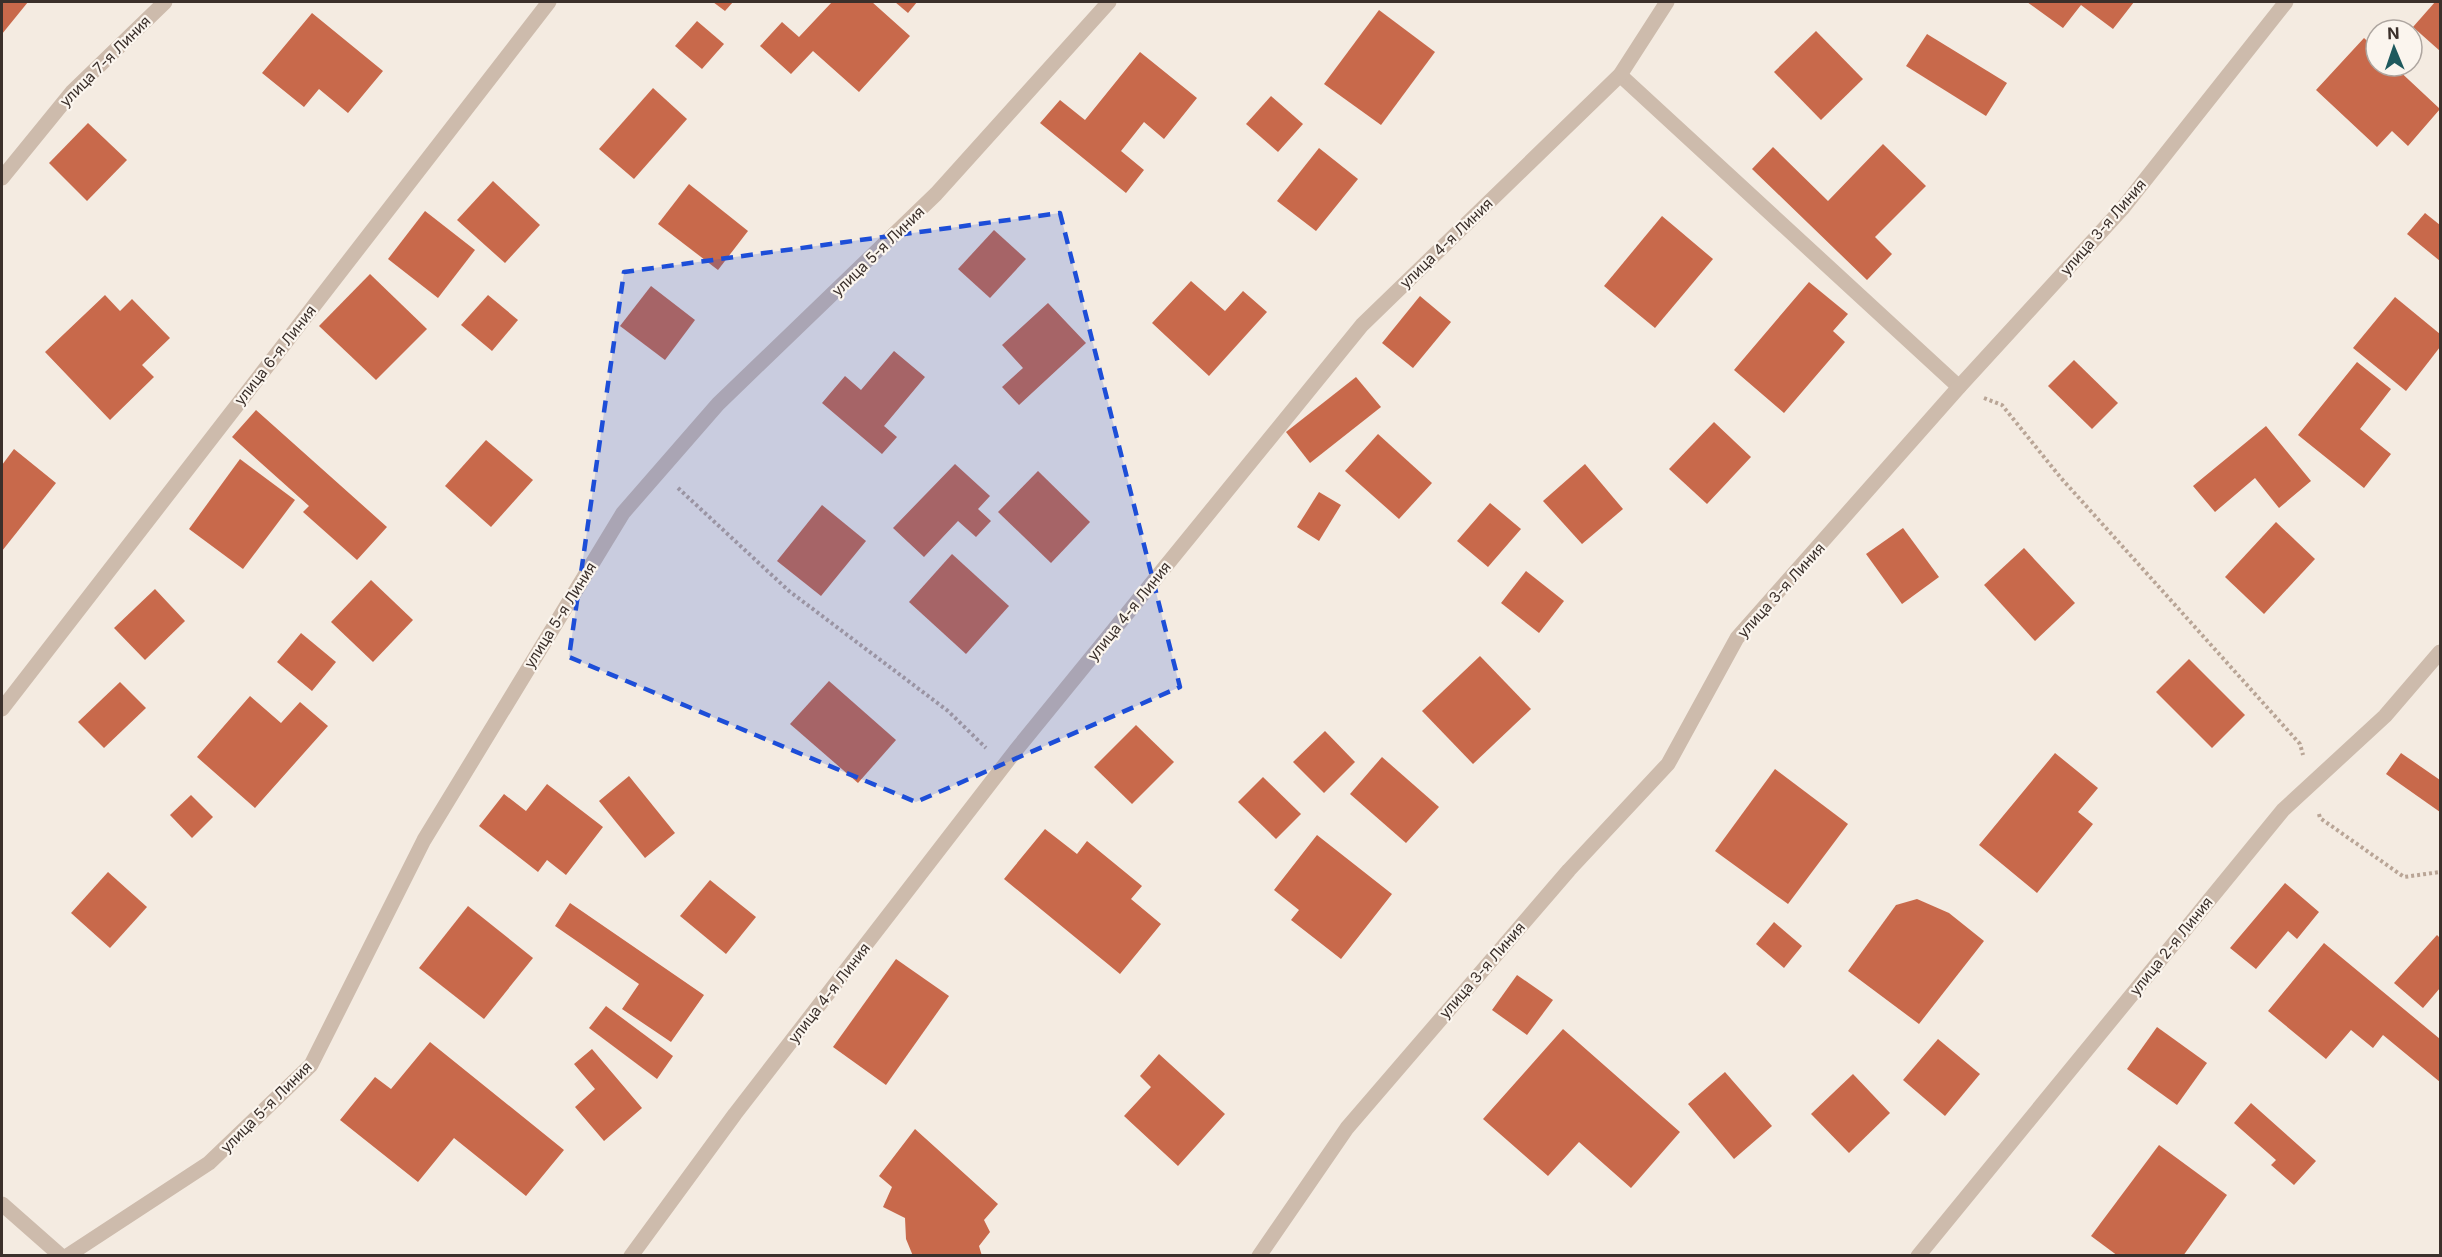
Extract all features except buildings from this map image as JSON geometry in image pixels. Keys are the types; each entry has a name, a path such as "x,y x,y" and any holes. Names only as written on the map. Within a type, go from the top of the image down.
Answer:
{"street":[{"name":"улица 7-я Линия","path":"2,178 72,92 165,2"},
{"name":"улица 6-я Линия","path":"2,709 549,2"},
{"name":"улица 5-я Линия","path":"67,1256 209,1163 311,1065 424,840 623,513 718,404 936,194 1109,2"},
{"name":"улица 4-я Линия","path":"631,1256 735,1114 1004,765 1362,325 1620,75 1667,2"},
{"name":"улица 3-я Линия","path":"1259,1256 1347,1128 1569,870 1668,764 1737,638 1959,387 2122,209 2286,2"},
{"path":"1620,75 1959,387"},
{"name":"улица 2-я Линия","path":"1918,1256 2283,810 2385,716 2440,652"},
{"path":"2,1204 61,1256"}],"path":[{"path":"1959,387 2002,405 2061,478 2300,744 2320,818 2404,877 2440,872"},
{"path":"660,471 789,591 948,711 1004,765"}],"highlighted area":[{"path":"1060,213 1180,687 916,802 569,657 624,272"}]}
